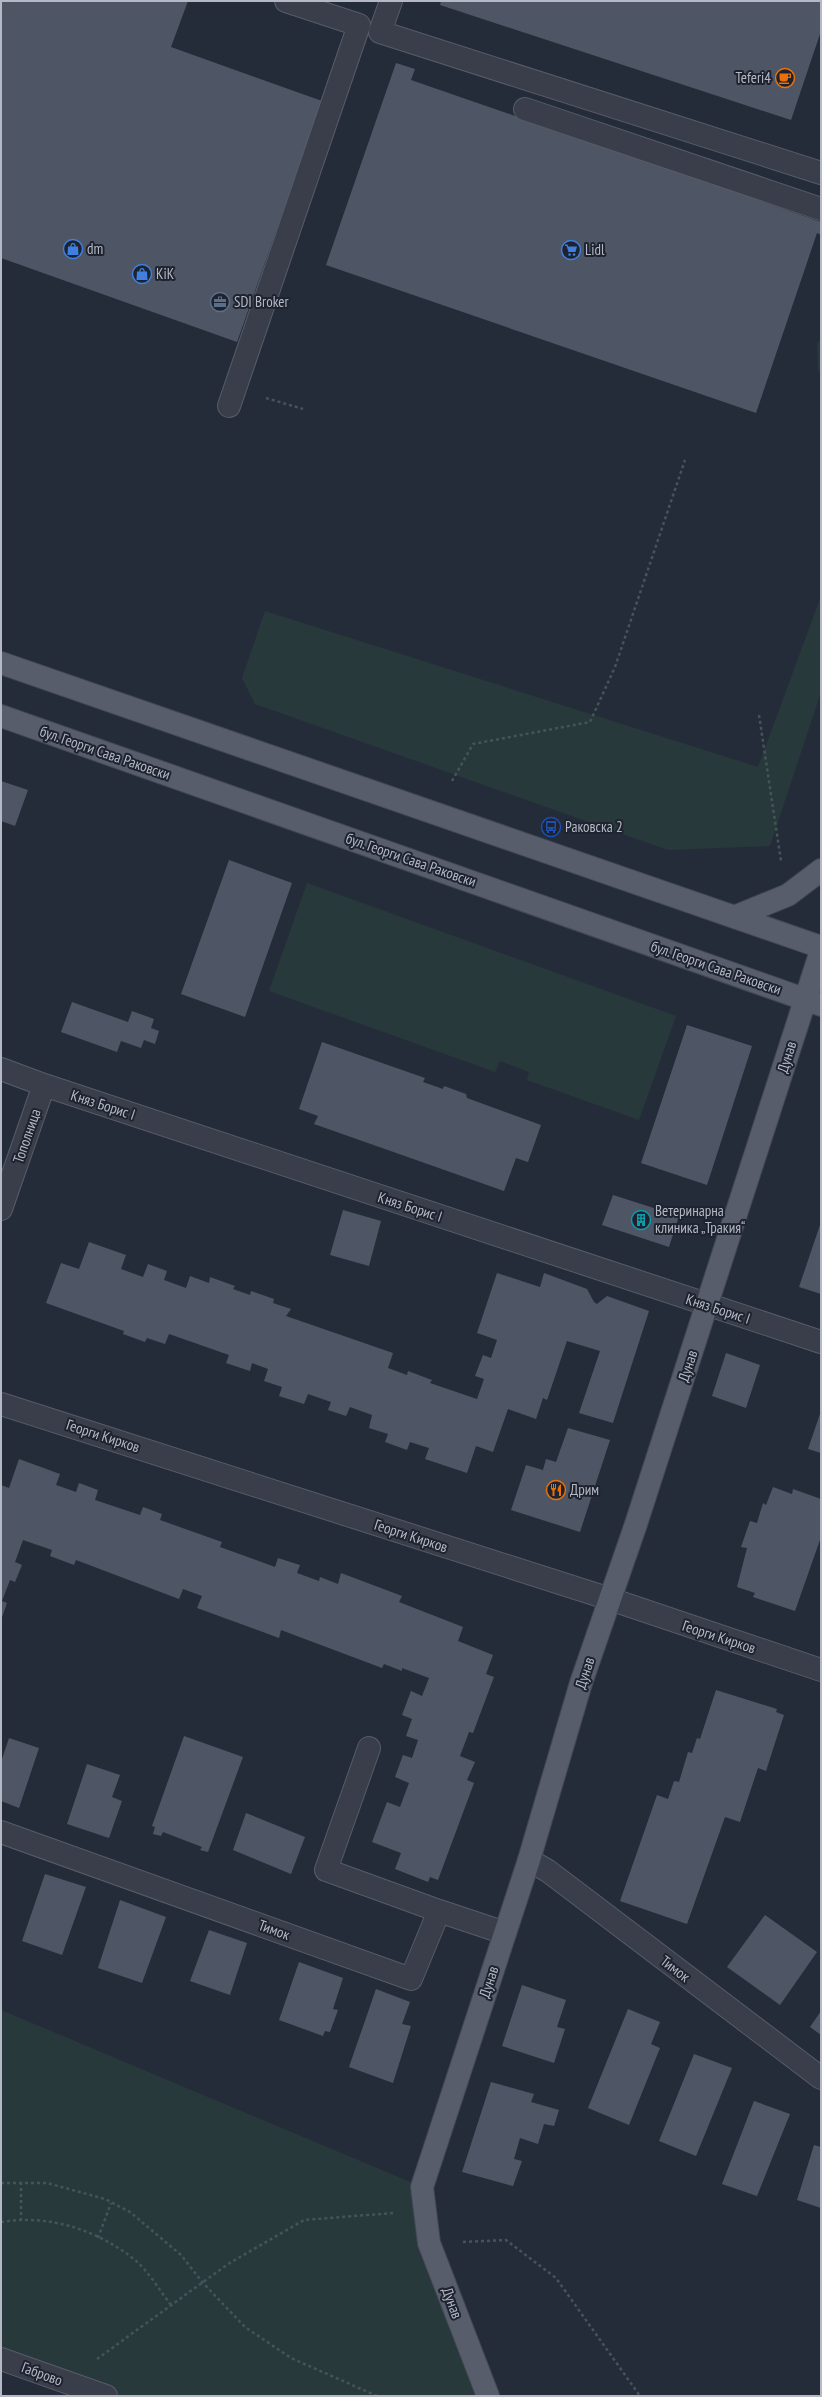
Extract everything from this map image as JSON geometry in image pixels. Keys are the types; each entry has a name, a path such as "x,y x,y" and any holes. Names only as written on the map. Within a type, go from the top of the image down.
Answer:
{"main road":[{"path":"1,663 821,947"},
{"name":"бул. Георги Сава Раковски","path":"1,716 813,1002"},
{"path":"734,917 788,895 821,870"},
{"name":"Дунав","path":"488,2396 429,2243 422,2187 529,1860 581,1683 707,1306 813,1002 821,950"}],"street":[{"path":"286,1 821,173"},
{"path":"380,32 392,1"},
{"path":"232,398 359,25"},
{"path":"525,109 821,209"},
{"name":"Княз Борис I","path":"1,1069 44,1085 707,1306 821,1342"},
{"name":"Тополница","path":"1,1209 44,1085"},
{"name":"Георги Кирков","path":"1,1404 610,1599 821,1670"},
{"path":"369,1748 326,1870 505,1933"},
{"name":"Тимок","path":"1,1832 411,1979 439,1911"},
{"name":"Тимок","path":"529,1860 548,1871 821,2078"},
{"name":"Габрово","path":"1,2359 106,2396"}],"path":[{"path":"232,398 303,409"},
{"path":"452,781 473,744 590,722 616,668 685,460"},
{"path":"759,715 782,865"},
{"path":"21,2182 21,2220"},
{"path":"1,2183 47,2183 111,2203 130,2212 155,2231 182,2255 202,2282 245,2327 290,2358 376,2396"},
{"path":"98,2238 111,2203"},
{"path":"66,2382 228,2264 304,2220 372,2216"},
{"path":"1,2222 21,2220 65,2224 98,2238 136,2261 171,2305"},
{"path":"462,2242 506,2240 556,2278 640,2396"}],"shaded area":[{"path":"821,339 821,372 818,371 817,344"},
{"path":"821,596 821,692 770,846 668,850 255,704 242,678 265,611 758,767"},
{"path":"307,883 676,1016 639,1120 527,1080 529,1072 500,1061 495,1072 269,991"},
{"path":"1,2010 422,2187 488,2396 106,2396 1,2359"}],"building":[{"path":"1,1 188,1 171,47 322,101 237,342 1,258"},
{"path":"441,1 821,1 821,31 791,120 440,5"},
{"name":"Lidl","path":"396,63 415,69 411,80 821,222 821,235 817,233 756,413 326,265"},
{"path":"1,781 28,790 15,826 1,821"},
{"path":"229,860 292,883 245,1017 181,994"},
{"path":"72,1002 128,1022 132,1011 154,1019 151,1028 159,1031 155,1044 144,1040 141,1048 121,1041 117,1052 61,1032"},
{"path":"687,1025 752,1046 707,1185 641,1163"},
{"path":"322,1042 425,1078 423,1082 443,1089 444,1086 466,1094 467,1098 541,1125 528,1162 516,1158 504,1191 314,1124 318,1116 299,1109"},
{"name":"Ветеринарна клиника „Тракия“","path":"613,1195 679,1216 669,1247 602,1225"},
{"path":"343,1210 381,1221 369,1266 330,1255"},
{"path":"821,1222 821,1294 799,1287"},
{"path":"89,1242 126,1255 121,1269 143,1277 148,1264 167,1271 164,1280 186,1288 190,1276 209,1283 210,1277 235,1286 233,1289 250,1295 251,1291 274,1299 273,1303 291,1309 286,1316 393,1353 388,1368 407,1375 408,1371 432,1380 430,1383 477,1399 484,1379 475,1376 483,1355 491,1358 497,1340 477,1333 497,1273 540,1287 544,1273 587,1289 594,1302 597,1304 607,1296 649,1311 613,1423 579,1413 600,1351 567,1341 547,1400 543,1398 536,1419 508,1409 493,1452 476,1446 467,1473 425,1459 429,1448 410,1442 407,1450 385,1442 388,1434 369,1428 372,1415 350,1407 346,1416 328,1410 331,1402 308,1394 304,1404 279,1396 282,1387 264,1381 268,1369 252,1363 250,1371 226,1363 229,1355 169,1334 165,1344 147,1338 145,1342 123,1334 124,1331 46,1303 61,1263 79,1269"},
{"path":"726,1353 760,1365 746,1408 712,1396"},
{"path":"821,1411 821,1453 808,1449"},
{"name":"Дрим","path":"568,1428 610,1440 580,1532 511,1510 526,1465 543,1470 546,1459 556,1462"},
{"path":"19,1459 60,1474 56,1485 76,1492 79,1483 98,1490 95,1500 140,1515 143,1507 162,1514 160,1520 222,1542 220,1547 275,1567 278,1558 300,1565 297,1573 319,1581 320,1577 338,1584 341,1573 402,1596 399,1602 463,1627 458,1641 493,1655 486,1674 494,1677 473,1733 469,1732 460,1756 475,1762 467,1780 474,1783 438,1880 430,1877 428,1882 395,1869 401,1853 372,1842 387,1802 400,1807 409,1783 395,1777 403,1755 412,1758 418,1740 406,1736 412,1719 402,1715 411,1691 422,1696 429,1678 402,1668 402,1671 384,1664 382,1668 281,1630 279,1638 197,1608 202,1596 183,1589 179,1599 76,1560 74,1565 50,1556 52,1550 23,1540 15,1562 22,1565 15,1582 10,1580 2,1601 7,1603 1,1620 1,1485 9,1488"},
{"path":"773,1487 792,1494 793,1489 821,1499 821,1537 795,1611 753,1597 755,1593 737,1587 747,1548 741,1547 750,1521 757,1523 763,1503 766,1505"},
{"path":"716,1690 777,1709 776,1712 784,1715 766,1771 758,1768 740,1822 725,1817 687,1924 620,1901 657,1795 668,1799 674,1781 679,1782 688,1752 692,1753 697,1738 700,1739"},
{"path":"184,1736 243,1757 208,1852 200,1850 202,1847 163,1832 161,1836 153,1834 155,1827 152,1826"},
{"path":"9,1738 39,1748 19,1808 1,1801 1,1762"},
{"path":"87,1764 120,1775 112,1797 122,1801 109,1838 67,1824"},
{"path":"246,1813 305,1837 291,1874 233,1850"},
{"path":"45,1874 86,1887 62,1955 22,1941"},
{"path":"120,1900 166,1917 142,1983 98,1968"},
{"path":"765,1915 817,1952 780,2005 727,1967"},
{"path":"209,1930 247,1943 230,1995 190,1981"},
{"path":"299,1962 343,1978 333,2009 338,2010 330,2032 325,2031 323,2036 279,2020"},
{"path":"522,1985 566,2000 557,2027 565,2029 554,2063 502,2046"},
{"path":"376,1989 410,2002 402,2024 411,2026 393,2083 349,2067"},
{"path":"628,2009 660,2022 651,2044 660,2048 629,2125 588,2108"},
{"path":"821,2011 821,2035 810,2027"},
{"path":"694,2054 732,2068 696,2156 659,2141"},
{"path":"491,2082 534,2094 531,2102 559,2110 554,2126 544,2124 538,2144 520,2138 514,2159 522,2161 513,2186 462,2172"},
{"path":"754,2101 790,2114 757,2196 722,2184"},
{"path":"814,2145 821,2147 821,2208 797,2200"}],"place":[{"name":"Teferi4","path":"785,78"},
{"name":"dm","path":"73,249"},
{"name":"Lidl","path":"571,250"},
{"name":"KiK","path":"142,274"},
{"name":"SDI Broker","path":"220,302"},
{"name":"Раковска 2","path":"551,827"},
{"name":"Ветеринарна клиника „Тракия“","path":"641,1220"},
{"name":"Дрим","path":"556,1490"}]}
